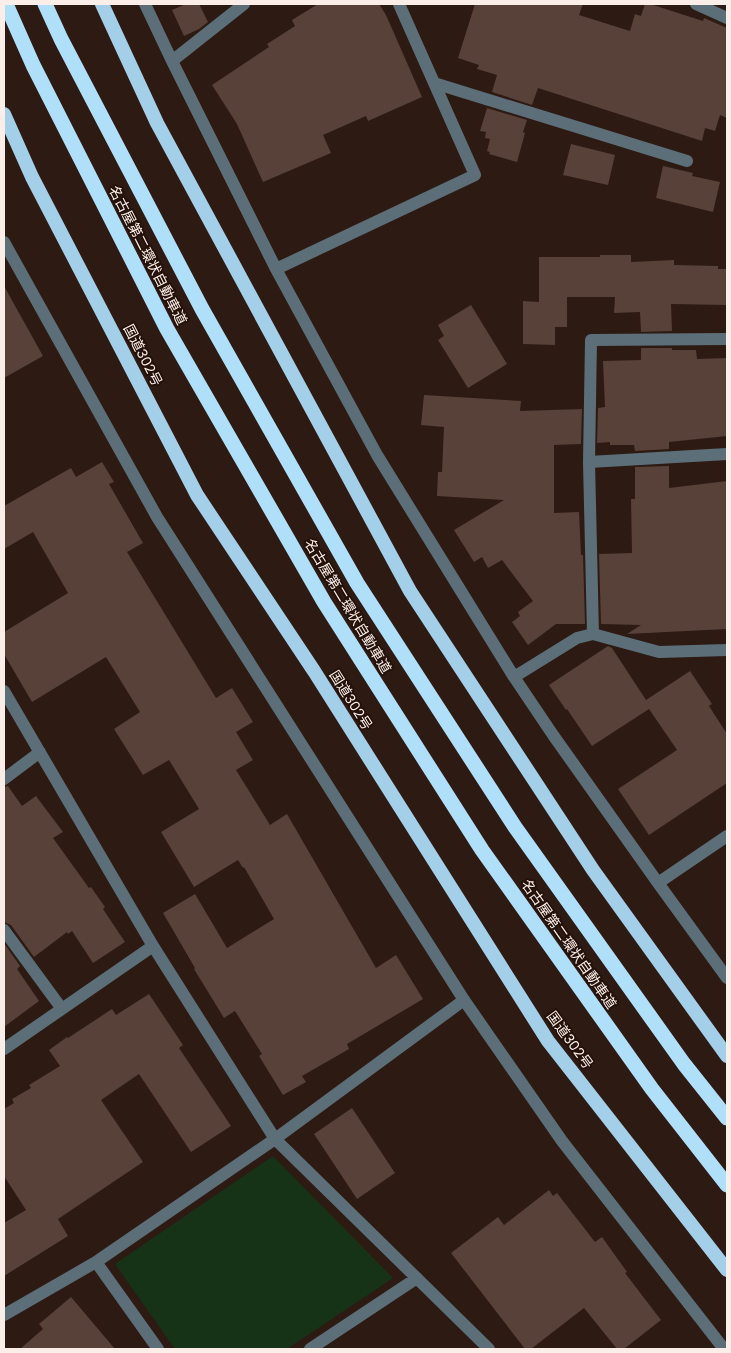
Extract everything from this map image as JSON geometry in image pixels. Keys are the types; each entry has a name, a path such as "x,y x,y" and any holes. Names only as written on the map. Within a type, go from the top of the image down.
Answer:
{"highway":[{"name":"名古屋第二環状自動車道","path":"6,4 32,65 167,329 324,602 482,850 652,1088 727,1185"},
{"name":"名古屋第二環状自動車道","path":"45,4 61,39 202,309 357,583 515,827 684,1064 727,1118"},
{"path":"102,4 157,123 410,591 593,870 727,1056"},
{"name":"国道302号","path":"4,114 32,176 198,496 314,671 548,1041 727,1270"}],"street":[{"path":"145,4 276,269 377,455 514,677 553,735 727,978"},
{"path":"172,61 244,4"},
{"path":"276,269 475,175 399,4"},
{"path":"696,4 727,18"},
{"path":"434,83 687,161"},
{"path":"4,242 157,517 464,1000 562,1141 724,1349"},
{"path":"593,634 589,462 591,340 727,339"},
{"path":"589,462 727,454"},
{"path":"514,677 577,638 593,634 659,652 727,650"},
{"path":"4,691 153,946 275,1139 490,1349"},
{"path":"4,780 40,752"},
{"path":"658,883 727,836"},
{"path":"4,930 62,1009"},
{"path":"4,1049 153,946"},
{"path":"4,1315 96,1262 275,1139 464,1000"},
{"path":"96,1262 158,1349"},
{"path":"310,1349 417,1278"}],"green space":[{"path":"273,1156 393,1278 287,1349 175,1349 115,1264"}],"building":[{"path":"186,4 199,4 208,22 199,29 184,36 172,10"},
{"path":"318,4 379,4 386,15 422,97 368,121 366,116 323,135 331,153 263,182 237,124 212,85 269,47 267,44 295,26 292,20"},
{"path":"475,4 583,4 579,15 630,31 635,14 641,16 645,4 650,4 703,21 704,18 727,28 727,118 720,115 715,131 705,128 702,141 538,88 532,105 492,92 497,75 477,69 479,65 458,58"},
{"path":"487,108 527,120 517,162 489,154 490,152 487,151 490,139 485,138 486,132 480,131"},
{"path":"571,144 615,155 608,185 563,175"},
{"path":"663,166 693,173 692,176 720,182 713,212 656,198"},
{"path":"600,255 631,255 631,262 674,260 674,265 718,266 718,269 727,269 727,305 671,304 672,331 641,332 640,312 614,313 615,297 567,297 567,327 555,327 555,345 523,344 523,301 539,302 539,257 600,257"},
{"path":"4,286 43,356 4,378"},
{"path":"471,305 507,364 468,388 438,340 444,336 438,325"},
{"path":"641,348 696,350 697,359 727,358 727,436 669,442 669,449 635,451 634,445 610,445 610,442 597,443 598,408 605,407 603,361 641,360"},
{"path":"424,395 521,401 520,411 582,409 581,444 554,445 554,513 579,512 581,555 583,555 585,624 556,624 528,645 512,622 520,616 518,612 533,601 502,560 488,568 482,557 474,562 454,530 504,500 437,496 438,472 442,472 444,427 421,425"},
{"path":"102,462 114,482 109,484 143,543 127,552 216,698 232,688 253,722 236,732 253,760 236,770 270,825 287,814 376,968 396,955 423,999 347,1044 349,1049 302,1076 306,1082 283,1095 259,1056 262,1054 235,1011 224,1018 163,913 195,894 227,948 274,919 244,867 238,860 194,887 161,832 199,809 169,760 143,775 114,729 140,712 106,657 32,702 4,654 4,632 68,593 33,532 4,549 4,506 71,468 76,477"},
{"path":"669,466 669,488 727,481 727,629 627,634 641,625 601,624 599,554 632,553 631,499 635,499 635,467"},
{"path":"608,646 612,648 646,700 690,671 712,704 709,706 727,734 727,783 649,835 618,789 677,750 649,709 592,746 549,685"},
{"path":"8,786 22,806 36,796 63,832 53,838 105,907 103,909 125,942 93,963 72,931 68,934 67,932 34,957 11,925 4,922 4,787"},
{"path":"4,943 20,966 17,969 39,1001 4,1027"},
{"path":"149,994 183,1045 179,1048 231,1126 191,1152 139,1074 101,1100 143,1162 58,1219 68,1236 4,1276 4,1223 26,1210 4,1176 4,1109 14,1103 12,1099 31,1088 29,1085 60,1066 49,1050 112,1009 116,1015"},
{"path":"352,1108 395,1173 357,1199 314,1134"},
{"path":"549,1190 553,1196 557,1193 595,1242 602,1237 627,1272 625,1273 661,1320 624,1349 617,1349 584,1308 531,1349 525,1349 451,1253 498,1217 504,1225"},
{"path":"71,1297 115,1349 20,1349 43,1329 39,1324"}]}
